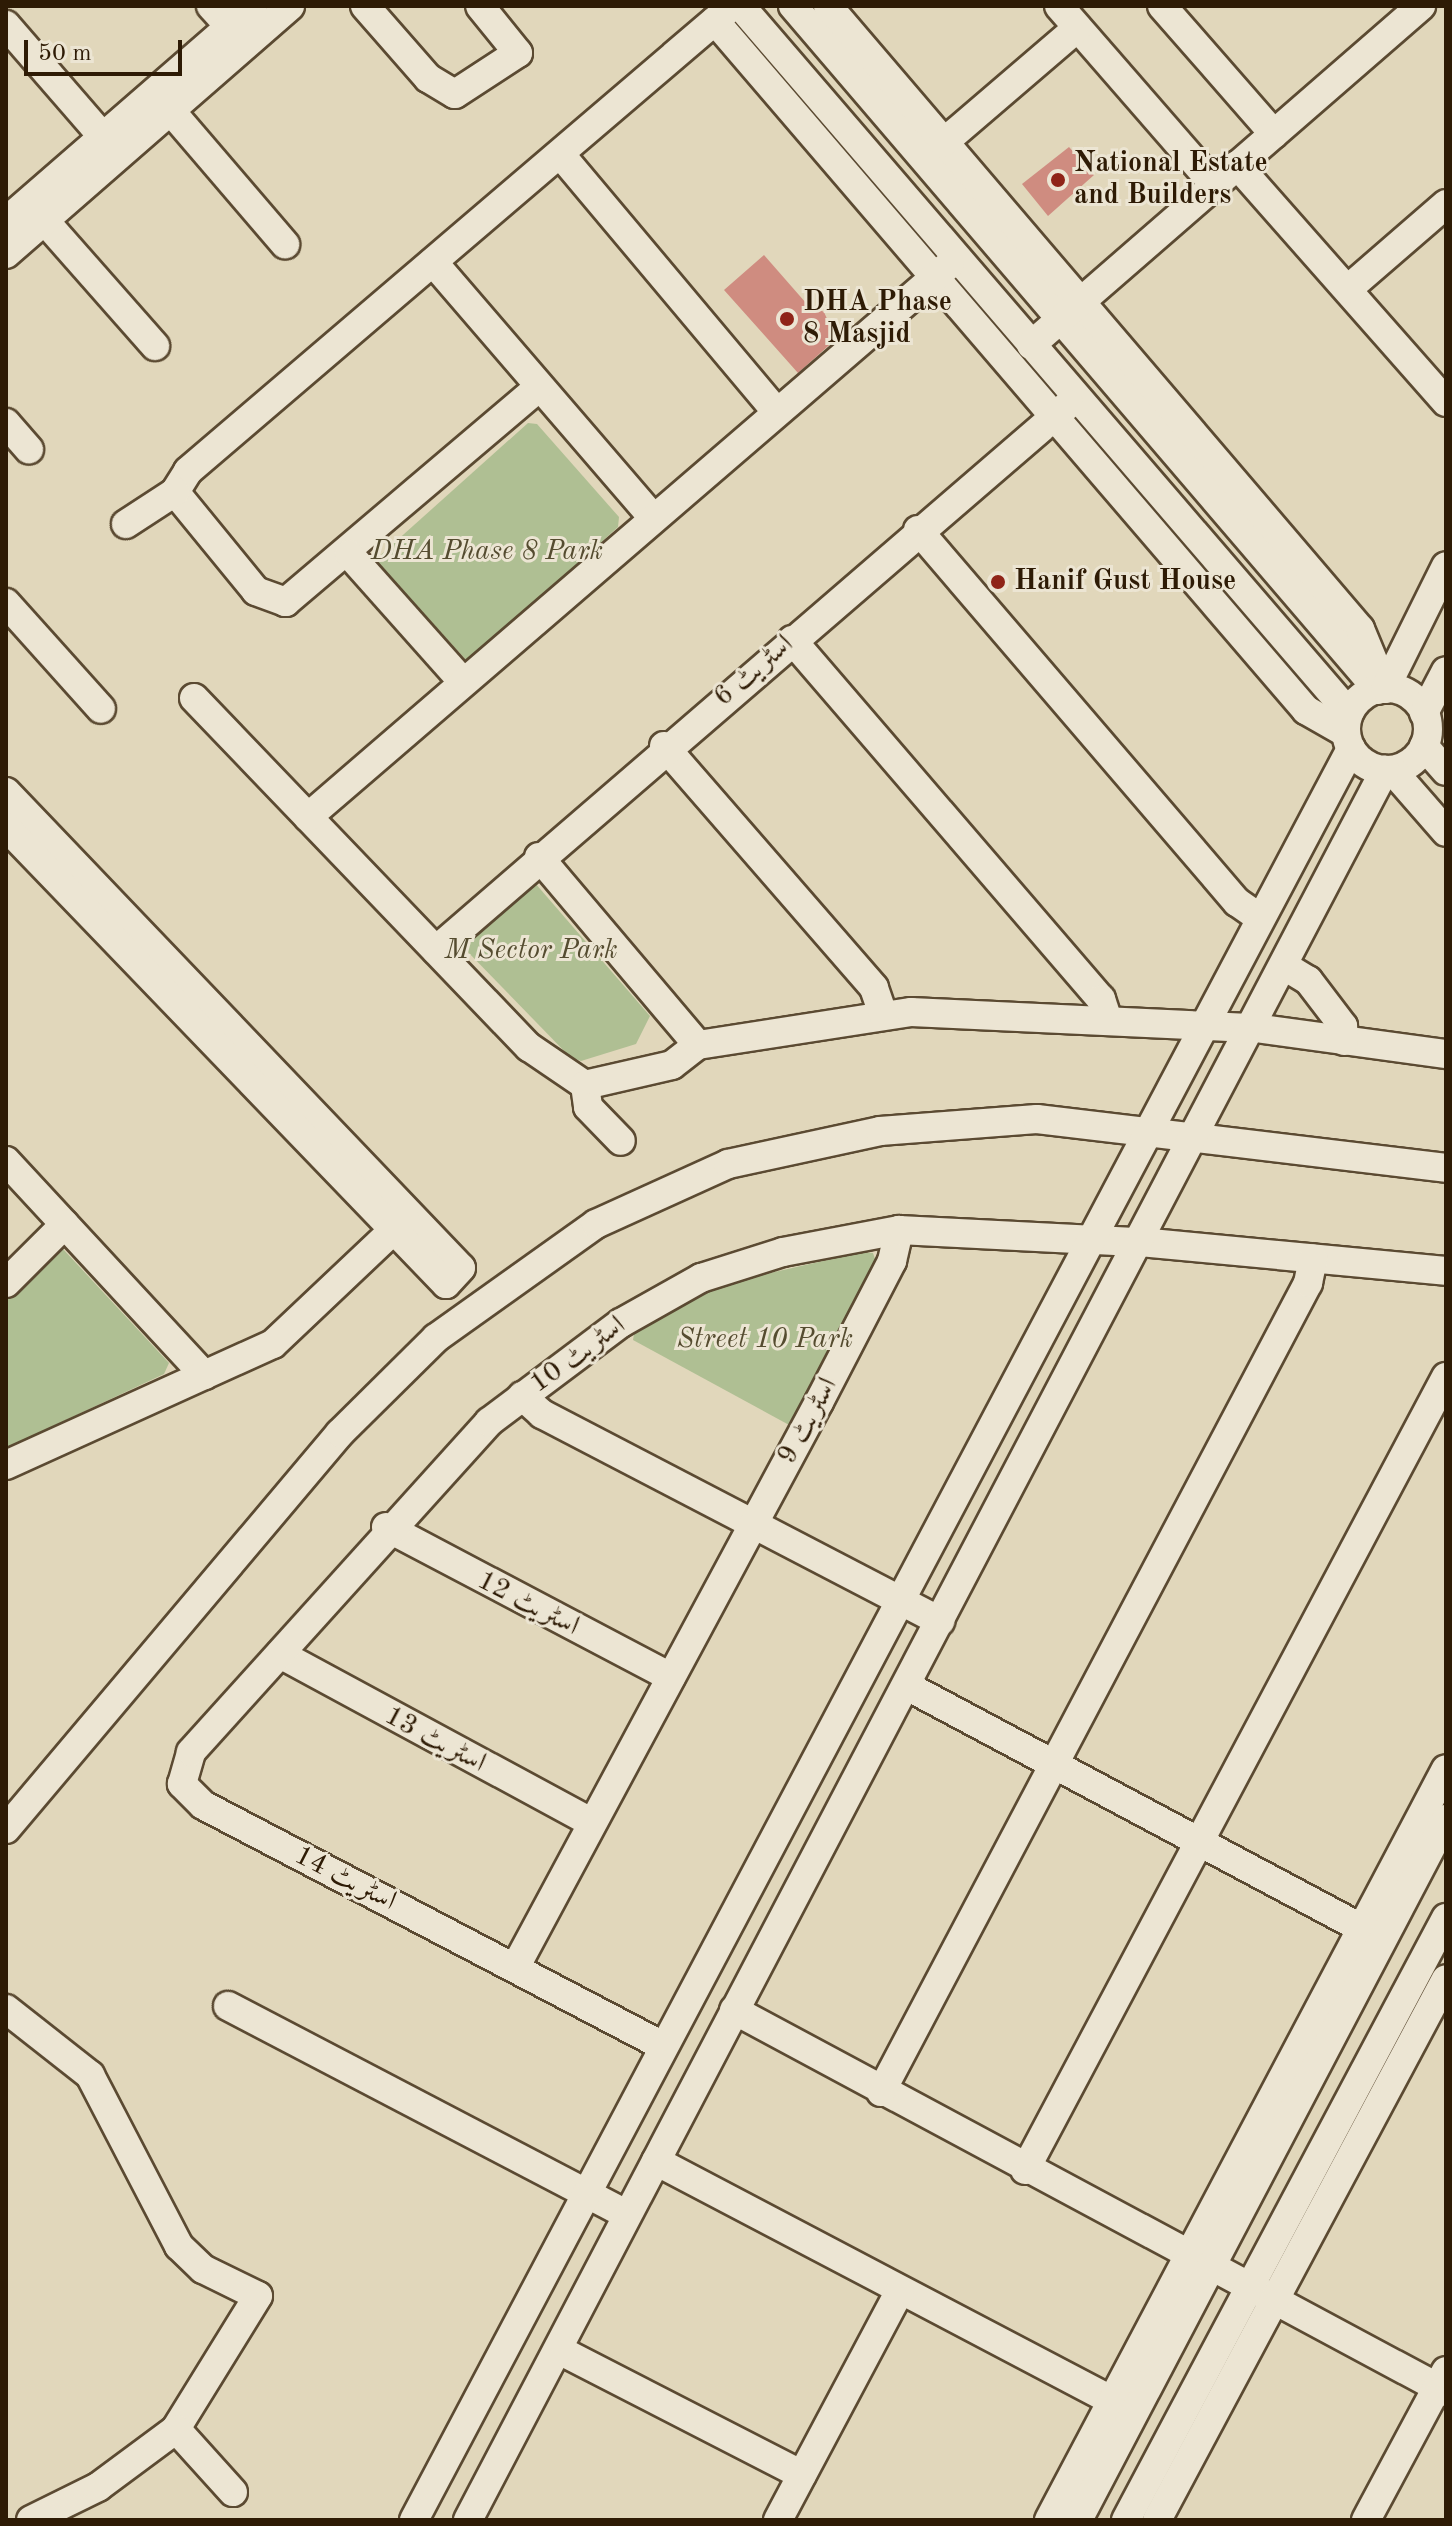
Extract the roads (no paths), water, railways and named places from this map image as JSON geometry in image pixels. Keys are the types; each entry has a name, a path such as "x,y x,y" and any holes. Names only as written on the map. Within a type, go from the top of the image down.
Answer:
{"street":[{"path":"6,221 239,20 290,6"},
{"path":"365,6 428,78 455,94 518,53 480,6"},
{"path":"793,6 1360,629 1381,689"},
{"path":"828,6 943,143 1072,310"},
{"path":"1059,6 1214,184"},
{"path":"1162,6 1274,134"},
{"path":"1031,345 1421,6"},
{"path":"126,524 175,492 188,471 561,155 740,10 946,267 1066,407 1306,710 1349,732 1446,832"},
{"path":"6,254 170,110 239,20"},
{"path":"6,25 103,137"},
{"path":"943,143 1077,28"},
{"path":"170,110 285,244"},
{"path":"561,155 776,411"},
{"path":"1237,165 1446,402"},
{"path":"1348,289 1446,204"},
{"path":"44,220 155,346"},
{"path":"433,262 538,388 652,517"},
{"path":"946,267 1031,345 1066,407"},
{"path":"308,817 652,517 946,267"},
{"path":"175,492 271,599 293,597 349,554 538,388"},
{"name":"اسٹریٹ 6","path":"436,950 664,746 1066,407"},
{"path":"6,423 29,449"},
{"path":"918,530 1237,902 1260,918"},
{"path":"349,554 463,682"},
{"path":"414,2520 1205,1025 1349,732 1381,689 1446,566"},
{"path":"6,603 101,709"},
{"path":"792,640 1101,999 1107,1018"},
{"path":"1446,671 1424,713 1424,746 1446,771"},
{"path":"1381,689 1404,692 1424,713"},
{"path":"194,698 529,1047 585,1085 672,1065 698,1045 883,1014 1107,1018 1255,1028 1446,1054"},
{"path":"664,746 874,988 883,1014"},
{"path":"468,2520 559,2350 626,2214 1255,1028 1388,770 1424,746"},
{"path":"9,814 453,1276"},
{"path":"539,857 698,1045"},
{"path":"1286,967 1308,980 1343,1026 1344,1041"},
{"path":"585,1085 588,1107 621,1141"},
{"path":"6,1829 340,1433 436,1338 596,1224 728,1164 880,1131 1037,1119 1446,1168"},
{"path":"6,1161 204,1375"},
{"path":"6,1465 204,1375 295,1327 400,1223"},
{"path":"6,1283 65,1224"},
{"name":"اسٹریٹ 10","path":"182,1784 191,1752 280,1654 386,1527 522,1396 621,1323 701,1278 783,1252 899,1230 1091,1238 1446,1271"},
{"name":"اسٹریٹ 9","path":"516,1966 892,1261 899,1230"},
{"path":"881,2092 1308,1283 1313,1259"},
{"path":"1025,2170 1446,1377"},
{"path":"522,1396 542,1414 940,1621"},
{"name":"اسٹریٹ 12","path":"386,1527 671,1677"},
{"name":"اسٹریٹ 13","path":"280,1654 592,1823"},
{"path":"907,1686 1370,1933"},
{"path":"1049,2520 1123,2406 1201,2262 1370,1933 1446,1769"},
{"name":"اسٹریٹ 14","path":"182,1784 203,1805 516,1966 663,2046"},
{"path":"1370,1933 1446,1819"},
{"path":"1157,2520 1261,2294 1435,1967 1446,1918"},
{"path":"1126,2520 1446,1979"},
{"path":"228,2006 626,2214"},
{"path":"6,2009 90,2075 179,2246 203,2269 258,2296 176,2429 98,2487 31,2520"},
{"path":"734,2010 1025,2170 1261,2294 1443,2383 1366,2520"},
{"path":"656,2161 1123,2406"},
{"path":"778,2520 900,2291"},
{"path":"559,2350 802,2475"},
{"path":"1078,2520 1123,2406"},
{"path":"176,2429 233,2492"}],"place":[{"name":"National Estate and Builders","path":"1058,180"},
{"name":"DHA Phase 8 Masjid","path":"787,319"},
{"name":"Hanif Gust House","path":"998,582"}],"park label":[{"name":"DHA Phase 8 Park","path":"487,552"},
{"name":"M Sector Park","path":"531,951"},
{"name":"Street 10 Park","path":"765,1340"}]}
